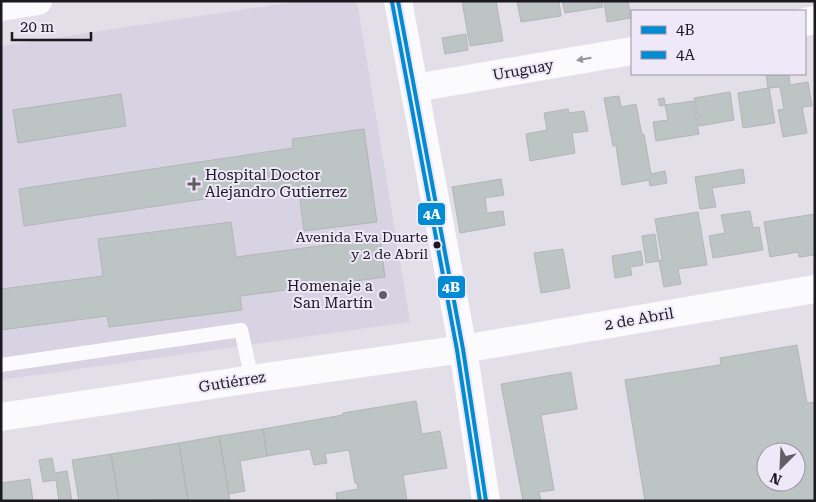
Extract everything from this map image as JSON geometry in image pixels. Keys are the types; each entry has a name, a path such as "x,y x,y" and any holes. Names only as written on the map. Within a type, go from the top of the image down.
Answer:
{"main road":[{"path":"1,7 38,1"},
{"path":"398,1 463,349 486,501"},
{"name":"Uruguay","path":"415,88 631,51"},
{"name":"2 de Abril","path":"463,349 815,289"},
{"name":"Gutiérrez","path":"1,417 463,349"}],"lane":[{"path":"1,365 241,330 252,379"}],"shaded area":[{"name":"Hospital Doctor Alejandro Gutierrez","path":"300,1 357,1 410,322 1,380 1,46"}],"building":[{"path":"462,1 496,1 503,41 470,46"},
{"path":"517,1 559,1 561,16 521,22"},
{"path":"562,1 602,1 603,7 565,13"},
{"path":"604,1 628,1 631,18 607,22"},
{"path":"466,34 468,50 445,54 442,38"},
{"path":"766,75 789,75 790,85 808,82 812,106 802,107 807,133 783,137 778,110 784,109 780,87 769,88 775,123 743,128 738,93 768,88"},
{"path":"730,92 734,120 699,126 694,98"},
{"path":"121,94 126,126 18,143 13,110"},
{"path":"619,96 621,107 636,104 642,135 644,134 651,174 665,171 667,183 650,186 649,180 622,185 616,146 613,146 604,98"},
{"path":"664,98 665,105 660,106 658,99"},
{"path":"693,101 699,134 656,141 653,122 668,120 665,105"},
{"path":"568,109 569,113 584,111 588,131 572,133 575,153 530,161 526,134 547,130 544,113"},
{"path":"364,129 377,222 304,231 298,185 24,226 19,189 293,148 292,139"},
{"path":"743,169 745,183 712,188 716,207 700,209 695,177"},
{"path":"501,179 504,195 485,198 487,213 503,211 505,225 460,233 452,187"},
{"path":"750,211 753,228 759,227 763,250 713,258 709,236 725,233 721,215"},
{"path":"698,212 707,265 678,269 681,284 664,287 659,261 662,260 655,219"},
{"path":"815,214 815,255 799,257 798,252 770,257 764,222"},
{"path":"231,222 236,257 380,238 385,277 240,296 242,310 109,327 107,316 1,330 1,289 103,276 98,239"},
{"path":"655,234 659,261 646,263 642,236"},
{"path":"563,249 570,288 541,293 534,253"},
{"path":"641,251 643,265 630,267 632,275 615,278 612,256"},
{"path":"797,345 807,403 815,402 815,501 645,501 625,380 721,364 720,358"},
{"path":"571,372 577,409 541,415 554,490 539,492 541,501 523,501 501,384"},
{"path":"416,401 422,434 440,431 447,468 403,475 407,501 337,501 336,493 358,489 357,483 355,483 349,450 325,454 327,463 314,465 310,449 267,456 263,429"},
{"path":"263,429 267,456 240,461 245,491 229,494 219,436"},
{"path":"219,436 230,501 188,501 179,443"},
{"path":"179,443 188,500 119,501 111,454"},
{"path":"111,454 119,501 79,501 72,460"},
{"path":"52,458 55,473 67,471 72,501 59,501 56,480 43,482 39,460"},
{"path":"30,479 33,501 1,501 1,483"}],"transit line":[{"name":"4B","path":"398,1 463,349 486,501"},
{"name":"4A","path":"392,2 457,350 480,501"}],"place":[{"name":"Hospital Doctor Alejandro Gutierrez","path":"194,184"},
{"name":"Avenida Eva Duarte y 2 de Abril","path":"437,245"},
{"name":"Homenaje a San Martín","path":"383,295"}]}
